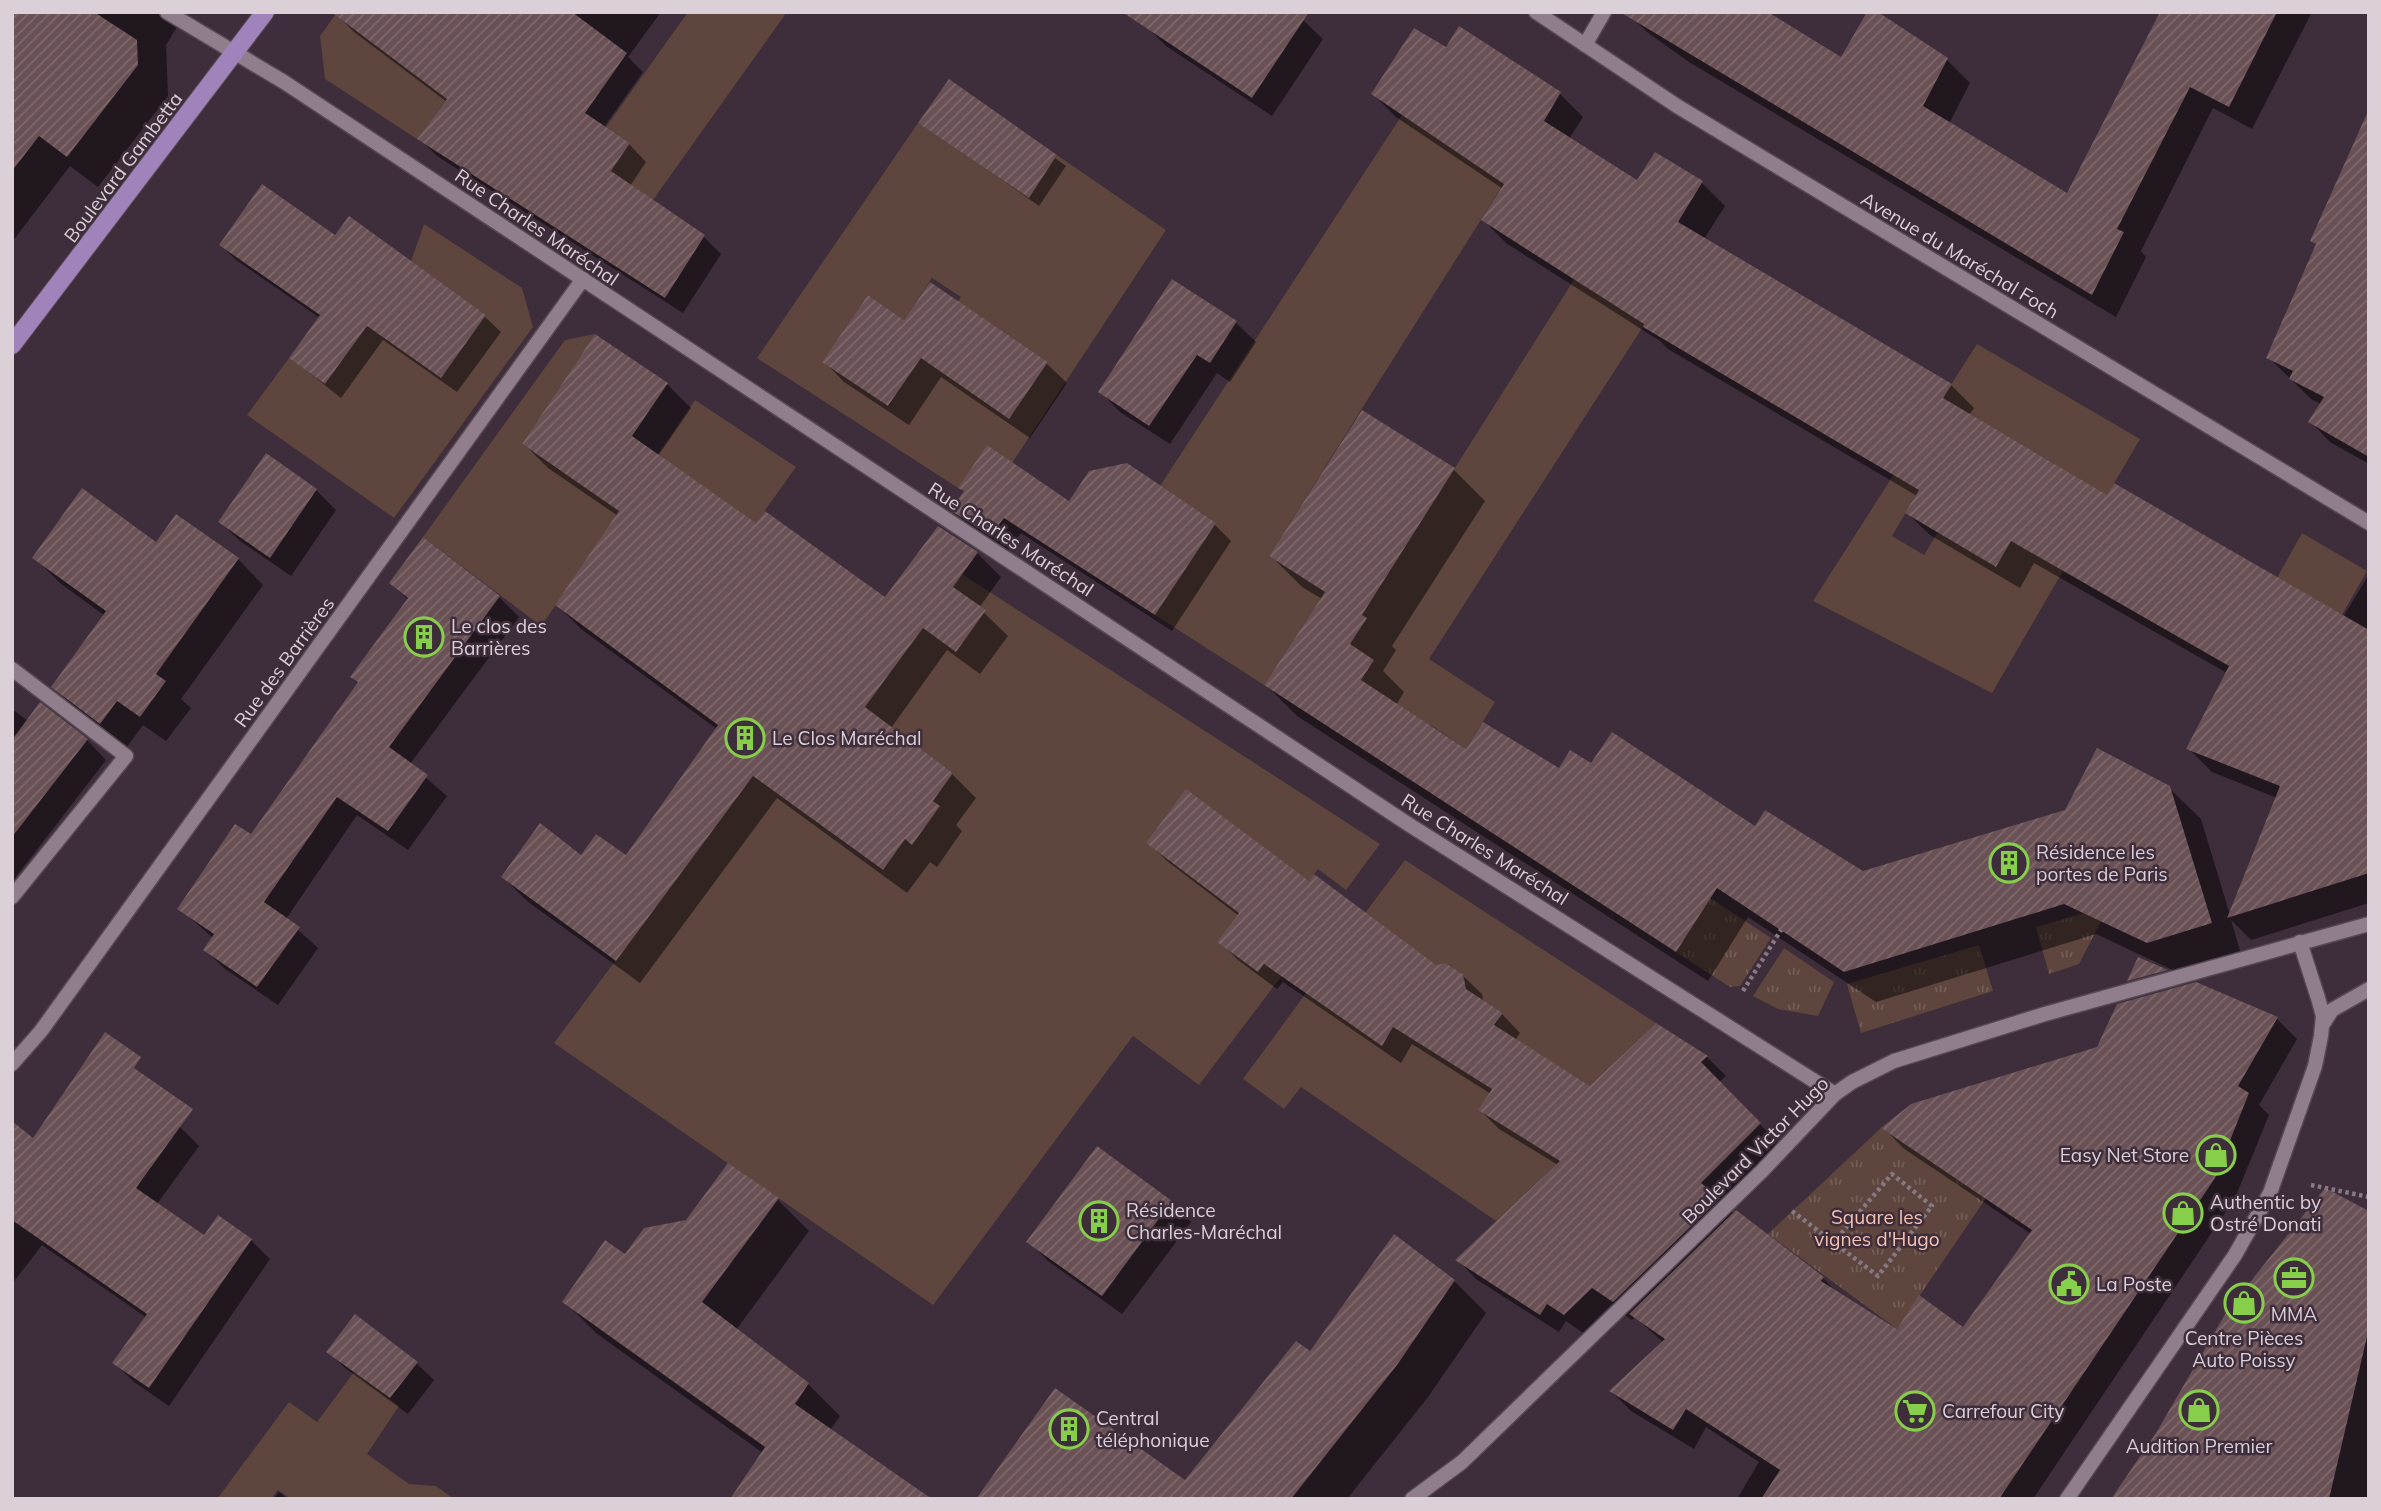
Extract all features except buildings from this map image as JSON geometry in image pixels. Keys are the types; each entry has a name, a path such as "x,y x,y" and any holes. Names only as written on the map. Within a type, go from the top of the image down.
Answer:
{"main road":[{"name":"Boulevard Gambetta","path":"12,345 265,12"}],"street":[{"name":"Rue Charles Maréchal","path":"167,12 235,53 583,279 1408,824 1835,1094"},
{"name":"Avenue du Maréchal Foch","path":"1536,12 1678,106 2369,523"},
{"path":"1585,45 1604,12"},
{"name":"Rue des Barrières","path":"12,1064 57,1008 583,279"},
{"path":"12,669 127,756 12,897"},
{"name":"Boulevard Victor Hugo","path":"1412,1499 1462,1462 1762,1171 1835,1094 1869,1072 1894,1061 2369,924"},
{"path":"2067,1499 2254,1225 2270,1193 2315,1066 2322,1026 2319,998 2300,942"},
{"path":"2322,1026 2332,1010 2369,989"}],"path":[{"path":"1739,998 1781,930"},
{"path":"1792,1211 1833,1242 1878,1276 1931,1206 1892,1174 1833,1242"},
{"path":"2311,1185 2369,1197"}],"green space":[{"path":"437,12 468,70 417,139 325,79 320,36 335,15 399,63"},
{"path":"688,12 787,12 653,200 611,171 630,143 606,127"},
{"path":"1415,95 1518,161 1269,556 1325,592 1264,685 1155,615 1200,547 1210,519 1160,486"},
{"path":"918,123 1029,198 1057,155 1166,230 1012,463 958,488 757,358","holes":["932,278 961,297 889,406 823,362 868,295 904,320","990,323 1048,362 1009,419 951,379"]},
{"path":"1618,210 1693,249 1429,659 1495,702 1466,749 1431,725 1399,773 1330,728 1374,660 1320,625 1357,634 1366,619 1362,615"},
{"path":"424,224 522,288 533,327 394,518 247,415 289,358 326,383 367,326 441,378 486,315 411,261"},
{"path":"595,334 522,444 560,471 655,458 695,400 796,467 746,537 572,582 541,626 423,537 565,340"},
{"path":"1977,344 2140,439 1992,693 1813,601","holes":["1965,411 2056,465 1996,567 1938,532 1924,555 1892,536"]},
{"path":"2302,533 2367,571 2305,680 2277,578"},
{"path":"962,574 1380,844 1346,890 1318,869 1309,881 1278,860 1218,942 1258,972 1276,949 1293,961 1199,1085 1133,1036 933,1305 554,1043 753,776 882,870 905,839 912,844 939,807 933,801 953,773 917,746 834,750"},
{"path":"1405,860 1656,1023 1620,1057 1619,1104 1494,1026 1503,1013 1466,989 1463,974 1445,963 1436,965 1359,921"},
{"path":"1710,898 1771,938 1740,986 1730,987 1676,952"},
{"path":"2109,906 2079,964 2049,974 2036,927"},
{"path":"1979,945 1993,991 1861,1033 1847,984"},
{"path":"1784,948 1834,982 1818,1016 1778,1009 1753,996"},
{"path":"1306,993 1382,1045 1393,1027 1492,1089 1479,1110 1560,1161 1496,1221 1301,1087 1284,1109 1243,1079"},
{"name":"Square les vignes d'Hugo","path":"1881,1128 1986,1198 1897,1329 1768,1234"},
{"path":"354,1372 399,1406 367,1454 409,1484 436,1486 454,1499 291,1499 278,1490 271,1499 217,1499 289,1402 317,1422"}],"place":[{"name":"Le clos des Barrières","path":"424,637"},
{"name":"Le Clos Maréchal","path":"745,738"},
{"name":"Résidence les portes de Paris","path":"2009,863"},
{"name":"Easy Net Store","path":"2216,1155"},
{"name":"Authentic by Ostré Donati","path":"2183,1213"},
{"name":"Résidence Charles-Maréchal","path":"1099,1221"},
{"name":"MMA","path":"2294,1278"},
{"name":"La Poste","path":"2069,1284"},
{"name":"Centre Pièces Auto Poissy","path":"2244,1303"},
{"name":"Audition Premier","path":"2199,1410"},
{"name":"Carrefour City","path":"1915,1411"},
{"name":"Central téléphonique","path":"1069,1429"}]}
